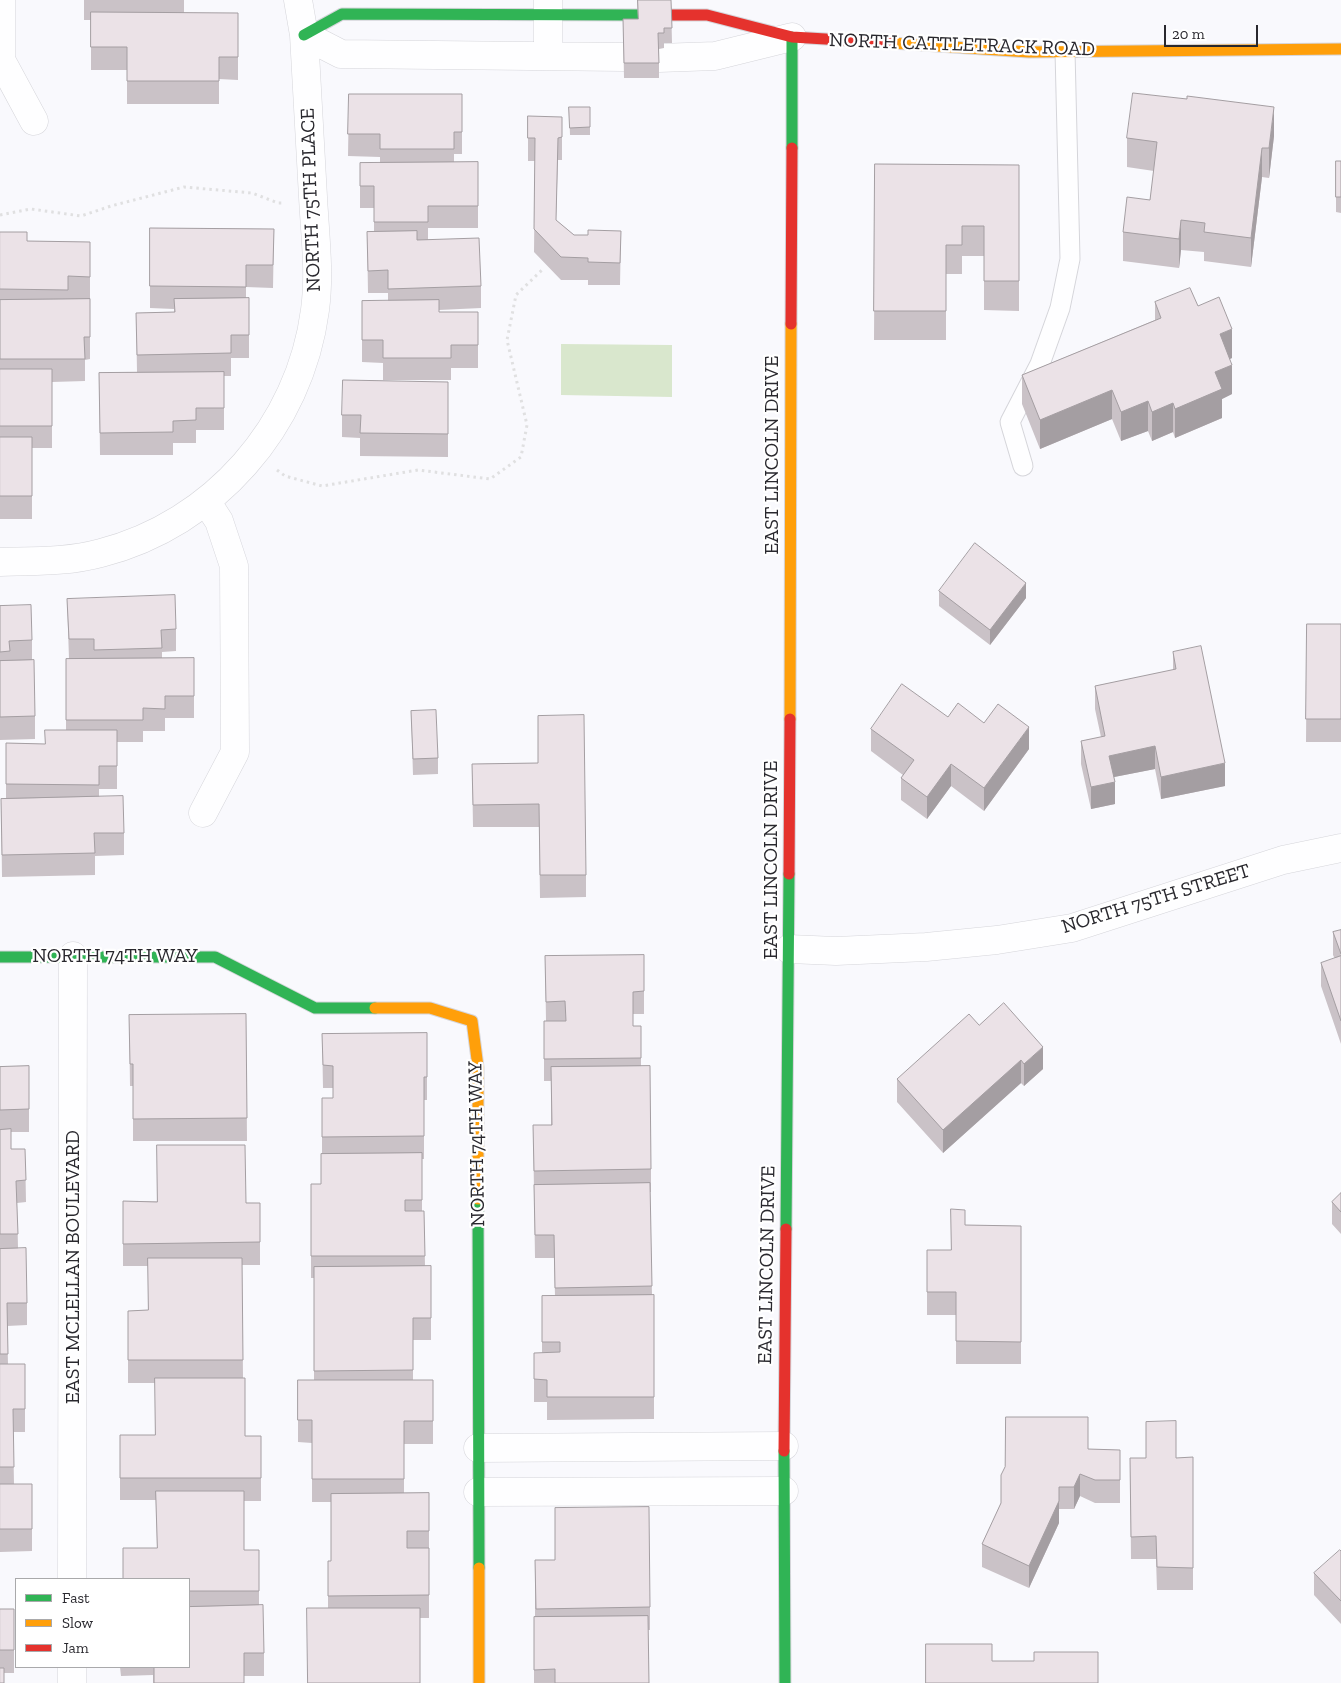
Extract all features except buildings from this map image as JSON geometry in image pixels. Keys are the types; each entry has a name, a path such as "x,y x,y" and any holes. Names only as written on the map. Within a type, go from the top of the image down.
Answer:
{"street":[{"path":"1,0 1,60 34,121"},
{"name":"NORTH 75TH PLACE","path":"0,562 69,559 102,553 136,542 178,521 222,489 255,453 273,428 294,388 309,340 315,310 317,270 314,203 304,35 298,0"},
{"path":"548,8 548,55"},
{"path":"304,35 342,14 548,8 638,15"},
{"name":"NORTH CATTLETRACK ROAD","path":"671,15 707,15 792,37 1029,52 1341,49"},
{"path":"304,35 341,54 624,57"},
{"name":"NORTH CATTLETRACK ROAD","path":"659,58 715,56 792,37"},
{"name":"EAST LINCOLN DRIVE","path":"785,1683 784,1446 789,949 792,37"},
{"path":"203,813 235,752 234,566 219,522 206,501"},
{"name":"NORTH 75TH STREET","path":"789,949 836,951 926,947 997,940 1072,928 1283,860 1341,848"},
{"name":"NORTH 74TH WAY","path":"0,956 215,957 315,1008 430,1008 472,1021 478,1067 478,1448"},
{"name":"EAST MCLELLAN BOULEVARD","path":"72,1578 73,956"},
{"path":"479,1683 478,1448 784,1446"},
{"path":"478,1492 784,1491"},
{"path":"72,1668 72,1683"}],"lane":[{"path":"1023,466 1010,422 1040,364 1060,308 1070,259 1065,51"}],"path":[{"path":"0,215 31,209 81,216 184,187 252,193 278,203 314,203"},
{"path":"255,453 285,476 322,486 418,470 490,478 521,457 527,425 507,340 516,295 544,268"}],"green space":[{"path":"561,344 672,345 672,397 561,395"}],"traffic: fast":[{"path":"304,35 342,14 638,15"},
{"path":"792,37 792,148"},
{"path":"786,1229 789,874"},
{"path":"0,957 215,957 315,1008 375,1008"},
{"path":"478,1199 479,1568"},
{"path":"784,1451 785,1683"}],"traffic: slow":[{"path":"892,43 1029,52 1341,49"},
{"path":"790,719 791,324"},
{"path":"375,1008 430,1008 472,1021 478,1067 478,1199"},
{"path":"479,1568 479,1683"}],"traffic: jam":[{"path":"671,15 707,15 792,37 892,43"},
{"path":"791,324 792,148"},
{"path":"789,874 790,719"},
{"path":"784,1451 786,1229"}]}
